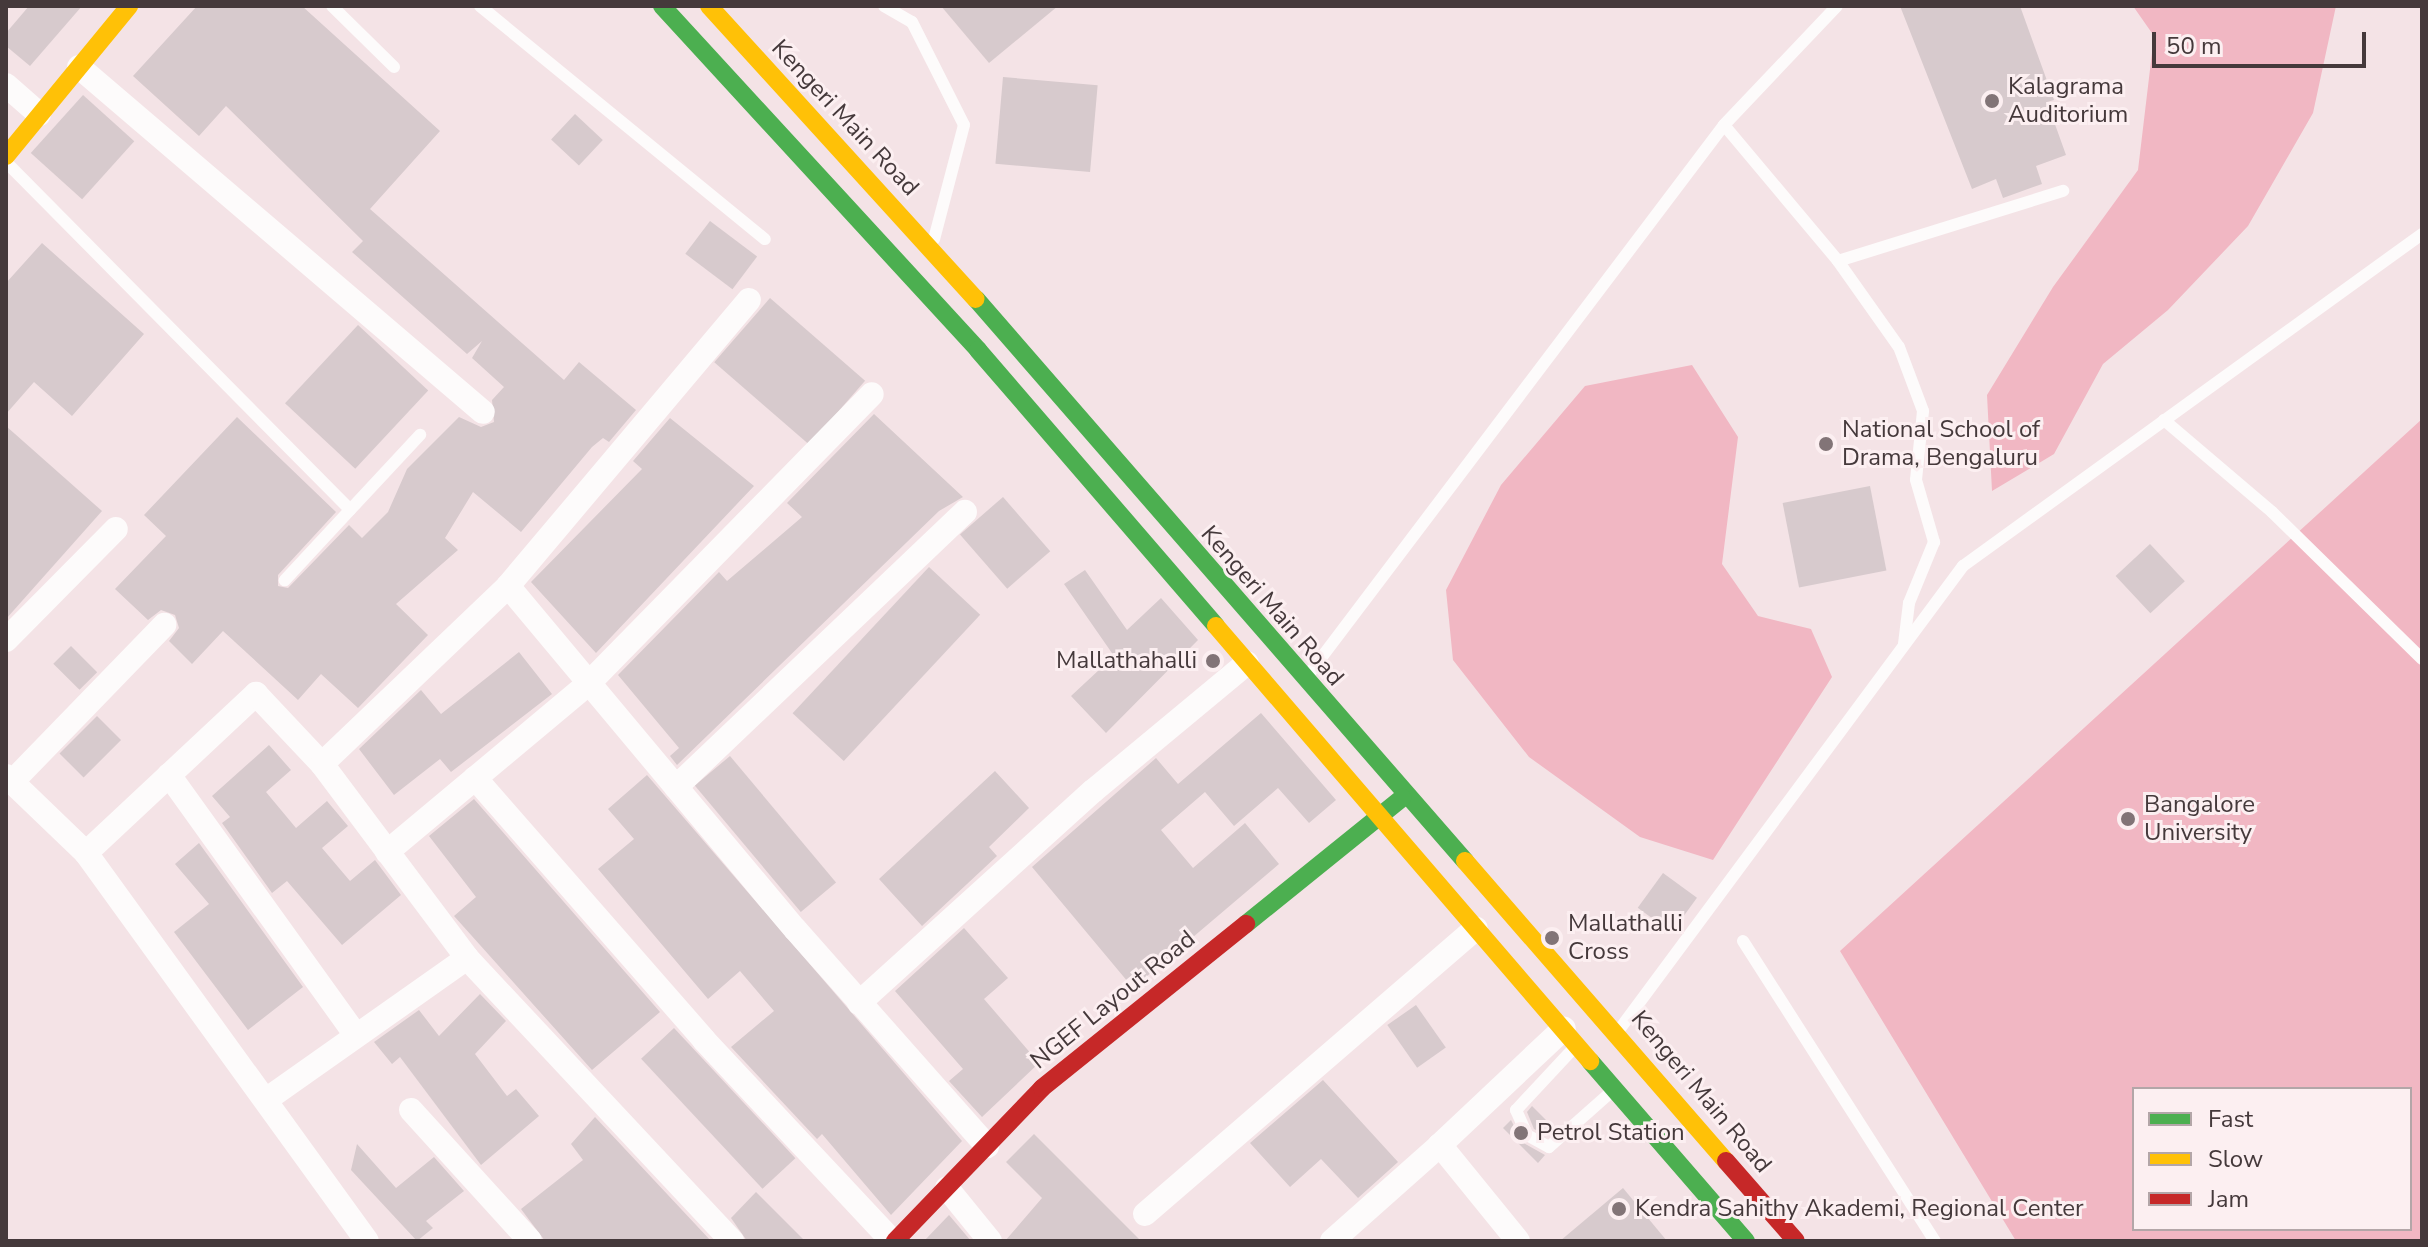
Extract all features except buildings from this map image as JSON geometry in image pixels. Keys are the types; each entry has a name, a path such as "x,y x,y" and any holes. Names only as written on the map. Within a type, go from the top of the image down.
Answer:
{"main road":[{"path":"6,159 39,114 129,6"},
{"path":"662,6 978,350 1746,1241"},
{"name":"Kengeri Main Road","path":"709,6 932,250 1404,796 1618,1031 1796,1241"},
{"name":"NGEF Layout Road","path":"894,1241 1042,1088 1404,796"}],"street":[{"path":"79,67 483,412"},
{"path":"6,85 39,114"},
{"path":"322,764 508,586 749,300"},
{"path":"387,852 589,683 872,394"},
{"path":"676,787 965,512"},
{"path":"6,640 116,529"},
{"path":"508,586 859,1003 987,1146"},
{"path":"164,625 9,779 86,853 367,1241"},
{"path":"859,1003 1093,791 1247,663"},
{"path":"86,853 256,694 322,764 467,958 732,1241"},
{"path":"169,775 354,1032"},
{"path":"475,778 704,1040 894,1241"},
{"path":"1145,1214 1476,928"},
{"path":"267,1099 354,1032 467,958"},
{"path":"1332,1241 1440,1145 1571,1036"},
{"path":"411,1110 530,1241"},
{"path":"1440,1145 1518,1241"},
{"path":"947,1188 990,1241"}],"lane":[{"path":"332,6 394,67"},
{"path":"480,6 765,239"},
{"path":"884,6 912,22 964,125 932,250"},
{"path":"1305,680 1724,125 1837,6"},
{"path":"1724,125 1838,261 1899,347 1923,411 1916,480 1934,542 1909,603 1904,648"},
{"path":"6,159 350,510"},
{"path":"1838,261 2063,191"},
{"path":"1618,1031 1963,566 2422,234"},
{"path":"2164,420 2272,512 2422,659"},
{"path":"285,580 420,435"},
{"path":"1743,941 1935,1241"},
{"path":"1571,1036 1523,1100 1517,1124 1537,1145 1549,1147 1616,1087"}],"shaded area":[{"path":"2133,6 2336,6 2313,113 2248,226 2168,310 2103,364 2054,454 1992,491 1987,395 2053,287 2138,170 2154,36"},
{"path":"1692,365 1738,437 1722,564 1758,616 1811,629 1832,677 1713,860 1640,837 1529,757 1453,660 1446,590 1501,485 1585,386"},
{"name":"Bangalore University","path":"2422,419 2422,1241 2016,1241 1840,951"}],"traffic: fast":[{"path":"662,6 978,350 1216,626"},
{"path":"976,299 1465,861"},
{"path":"1246,924 1402,798"},
{"path":"1590,1061 1746,1241"}],"traffic: slow":[{"path":"6,156 129,6"},
{"path":"709,6 976,299"},
{"path":"1216,626 1590,1061"},
{"path":"1465,861 1726,1161"}],"traffic: jam":[{"path":"895,1241 1042,1088 1246,924"},
{"path":"1726,1161 1796,1241"}],"place":[{"name":"Kalagrama Auditorium","path":"1992,101"},
{"name":"National School of Drama, Bengaluru","path":"1826,444"},
{"name":"Mallathahalli","path":"1213,661"},
{"name":"Bangalore University","path":"2128,819"},
{"name":"Mallathalli Cross","path":"1552,938"},
{"name":"Petrol Station","path":"1521,1133"},
{"name":"Kendra Sahithy Akademi, Regional Center","path":"1619,1209"}]}
